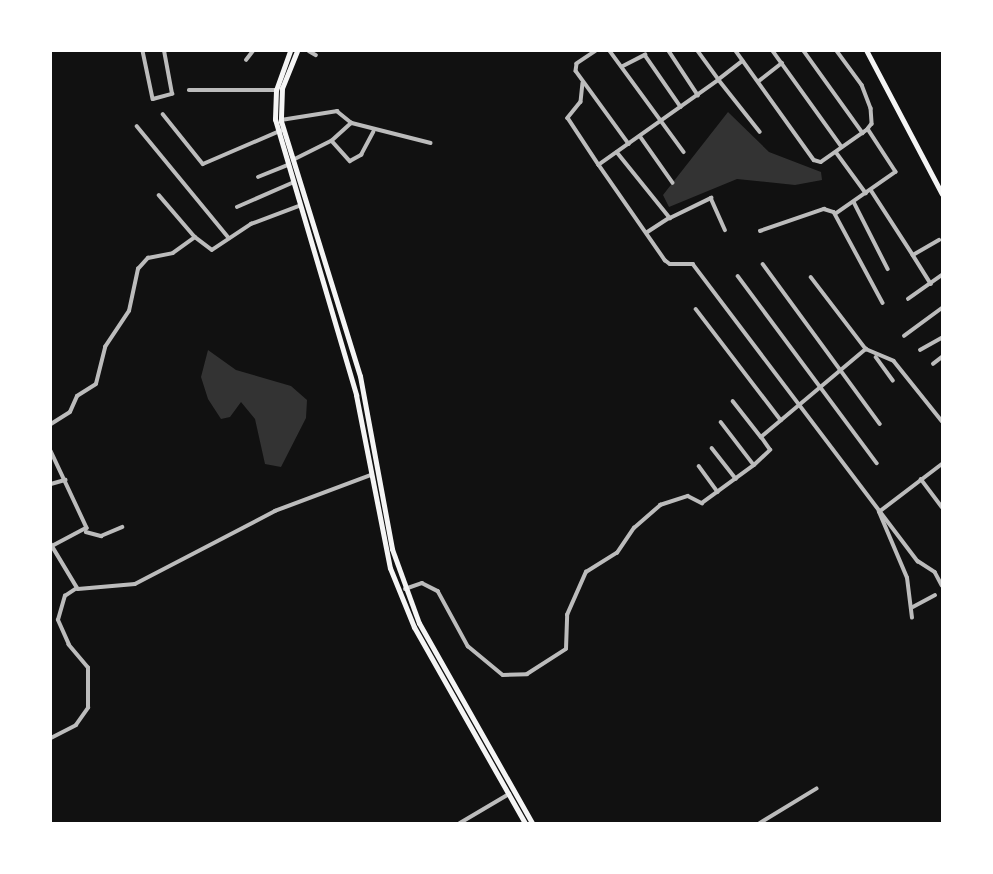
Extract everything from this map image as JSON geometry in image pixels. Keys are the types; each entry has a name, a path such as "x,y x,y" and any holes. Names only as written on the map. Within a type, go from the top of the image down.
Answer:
{"main road":[{"path":"281,131 282,88 297,51"},
{"path":"867,51 942,193"},
{"path":"287,52 276,90 281,131 356,395 397,593 510,793 532,823"},
{"path":"290,163 292,183 299,206 331,302 360,376 391,549 405,590 525,823"}],"street":[{"path":"143,51 153,99 172,94 164,51"},
{"path":"246,60 253,51"},
{"path":"309,51 316,55"},
{"path":"596,51 576,67 583,81 629,144"},
{"path":"610,51 659,122 684,152"},
{"path":"669,51 698,95"},
{"path":"698,51 760,132"},
{"path":"736,51 814,160 821,162 872,124 871,108 862,85 837,51"},
{"path":"773,51 842,147"},
{"path":"804,51 863,132"},
{"path":"622,66 645,55 681,107"},
{"path":"598,165 743,61"},
{"path":"758,81 782,63"},
{"path":"583,81 581,102 568,118 646,233 670,264 693,264 918,561 936,573 942,584"},
{"path":"189,90 276,90"},
{"path":"281,121 337,111 352,123 373,132 431,143"},
{"path":"163,114 203,164 281,131"},
{"path":"258,177 332,141 352,123"},
{"path":"137,126 229,238"},
{"path":"836,214 896,172 868,129"},
{"path":"332,141 350,162 361,155 373,132"},
{"path":"640,136 673,183"},
{"path":"617,152 670,218"},
{"path":"836,152 866,193"},
{"path":"237,207 292,183"},
{"path":"871,190 931,284"},
{"path":"159,195 195,237 212,250 261,219 299,206"},
{"path":"646,233 711,198 725,230"},
{"path":"854,202 888,269"},
{"path":"760,231 824,209 836,214 883,303"},
{"path":"51,424 70,412 77,396 96,384 104,346 129,311 144,262 154,255 173,253 195,237"},
{"path":"913,255 939,240"},
{"path":"763,264 880,424"},
{"path":"908,299 942,275"},
{"path":"738,276 877,463"},
{"path":"811,277 866,349 876,356 894,361 942,421"},
{"path":"904,336 942,308"},
{"path":"696,309 781,420"},
{"path":"920,350 942,338"},
{"path":"761,437 866,349"},
{"path":"876,356 893,380"},
{"path":"933,364 942,357"},
{"path":"405,590 422,583 439,591 466,643 497,672 520,676 566,649 568,615 586,572 617,553 634,528 660,505 688,496 700,504 754,466 770,450 733,401"},
{"path":"934,408 942,403"},
{"path":"721,422 754,466"},
{"path":"712,448 736,479"},
{"path":"51,451 87,524 86,532"},
{"path":"880,508 942,464"},
{"path":"699,466 718,492"},
{"path":"51,738 76,725 88,708 88,668 69,645 58,620 65,596 77,588 124,586 150,578 275,511 371,475"},
{"path":"921,479 942,507"},
{"path":"51,484 65,480"},
{"path":"880,508 907,578 912,618"},
{"path":"77,588 52,545 86,532 101,536 122,527"},
{"path":"936,573 942,568"},
{"path":"911,608 935,595"},
{"path":"760,823 816,789"},
{"path":"460,823 510,793"}],"shaded area":[{"path":"728,112 769,152 821,172 822,180 795,185 737,179 669,207 663,195"},
{"path":"208,350 236,370 291,386 307,400 306,418 281,467 265,464 255,419 241,402 230,417 221,419 208,399 201,377"}]}
